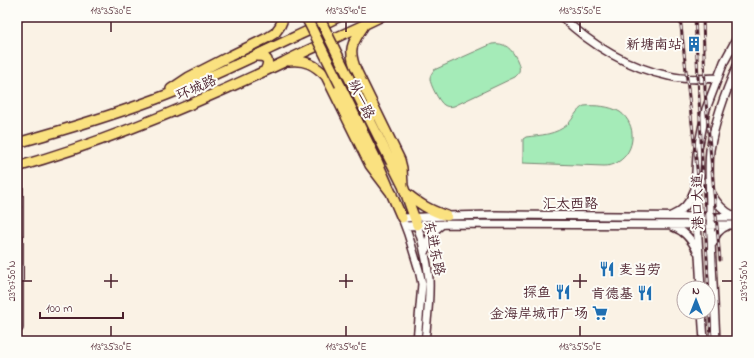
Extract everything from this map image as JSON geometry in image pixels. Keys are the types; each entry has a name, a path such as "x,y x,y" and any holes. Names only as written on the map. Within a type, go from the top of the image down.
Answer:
{"main road":[{"path":"157,99 189,77 275,33 284,17"},
{"name":"纵一路","path":"306,17 392,194"},
{"path":"17,143 111,115 157,99 204,80 256,56 298,35 323,20 338,17"},
{"name":"环城路","path":"18,167 90,144 174,112 380,17"},
{"path":"323,20 335,38"},
{"name":"纵一路","path":"323,20 350,80 405,189"},
{"path":"365,24 356,37 352,48 352,59 357,72 400,160 405,189 422,206 445,220"},
{"path":"256,56 262,56 268,61 265,71"},
{"path":"284,62 299,61 308,63 318,68 326,76 370,164 392,194"},
{"path":"330,84 331,80 338,71 347,68 357,72"},
{"name":"东进东路","path":"405,189 416,221"},
{"name":"东进东路","path":"392,194 404,222"}],"street":[{"path":"562,17 595,44 644,68 670,77 718,78"},
{"name":"港口大道","path":"700,280 695,189 696,154 706,109 724,62 737,38"},
{"name":"港口大道","path":"716,341 710,226 710,152 720,110 737,66"},
{"path":"18,167 18,328"},
{"path":"668,217 679,212 689,203 695,189"},
{"path":"710,189 716,202 728,213 736,217"},
{"path":"640,217 640,225"},
{"name":"汇太西路","path":"404,222 640,217 736,217"},
{"path":"425,254 426,245 431,235 434,230 445,220"},
{"name":"汇太西路","path":"445,220 667,226 733,226"},
{"name":"东进东路","path":"416,221 425,254 429,280 425,341"},
{"name":"东进东路","path":"404,222 422,284 417,341"},
{"path":"667,226 676,228 688,236 699,256"},
{"path":"711,251 716,234 720,230 733,226"},
{"path":"703,320 704,341"}],"green space":[{"path":"492,44 504,45 513,53 519,67 517,75 454,106 449,107 444,105 437,97 430,81 430,76 434,70"},
{"path":"584,106 612,108 626,117 632,130 632,137 631,145 624,157 615,164 606,166 523,163 523,139 526,137 548,134 563,128"}],"railway":[{"path":"17,23 27,17"},
{"path":"680,17 698,177"},
{"path":"695,17 711,341"},
{"path":"703,17 705,89"},
{"path":"705,91 720,260"}],"place":[{"name":"新塘南站","path":"694,44"},
{"name":"麦当劳","path":"607,269"},
{"name":"探鱼","path":"563,292"},
{"name":"肯德基","path":"645,293"},
{"name":"金海岸城市广场","path":"600,313"}]}
